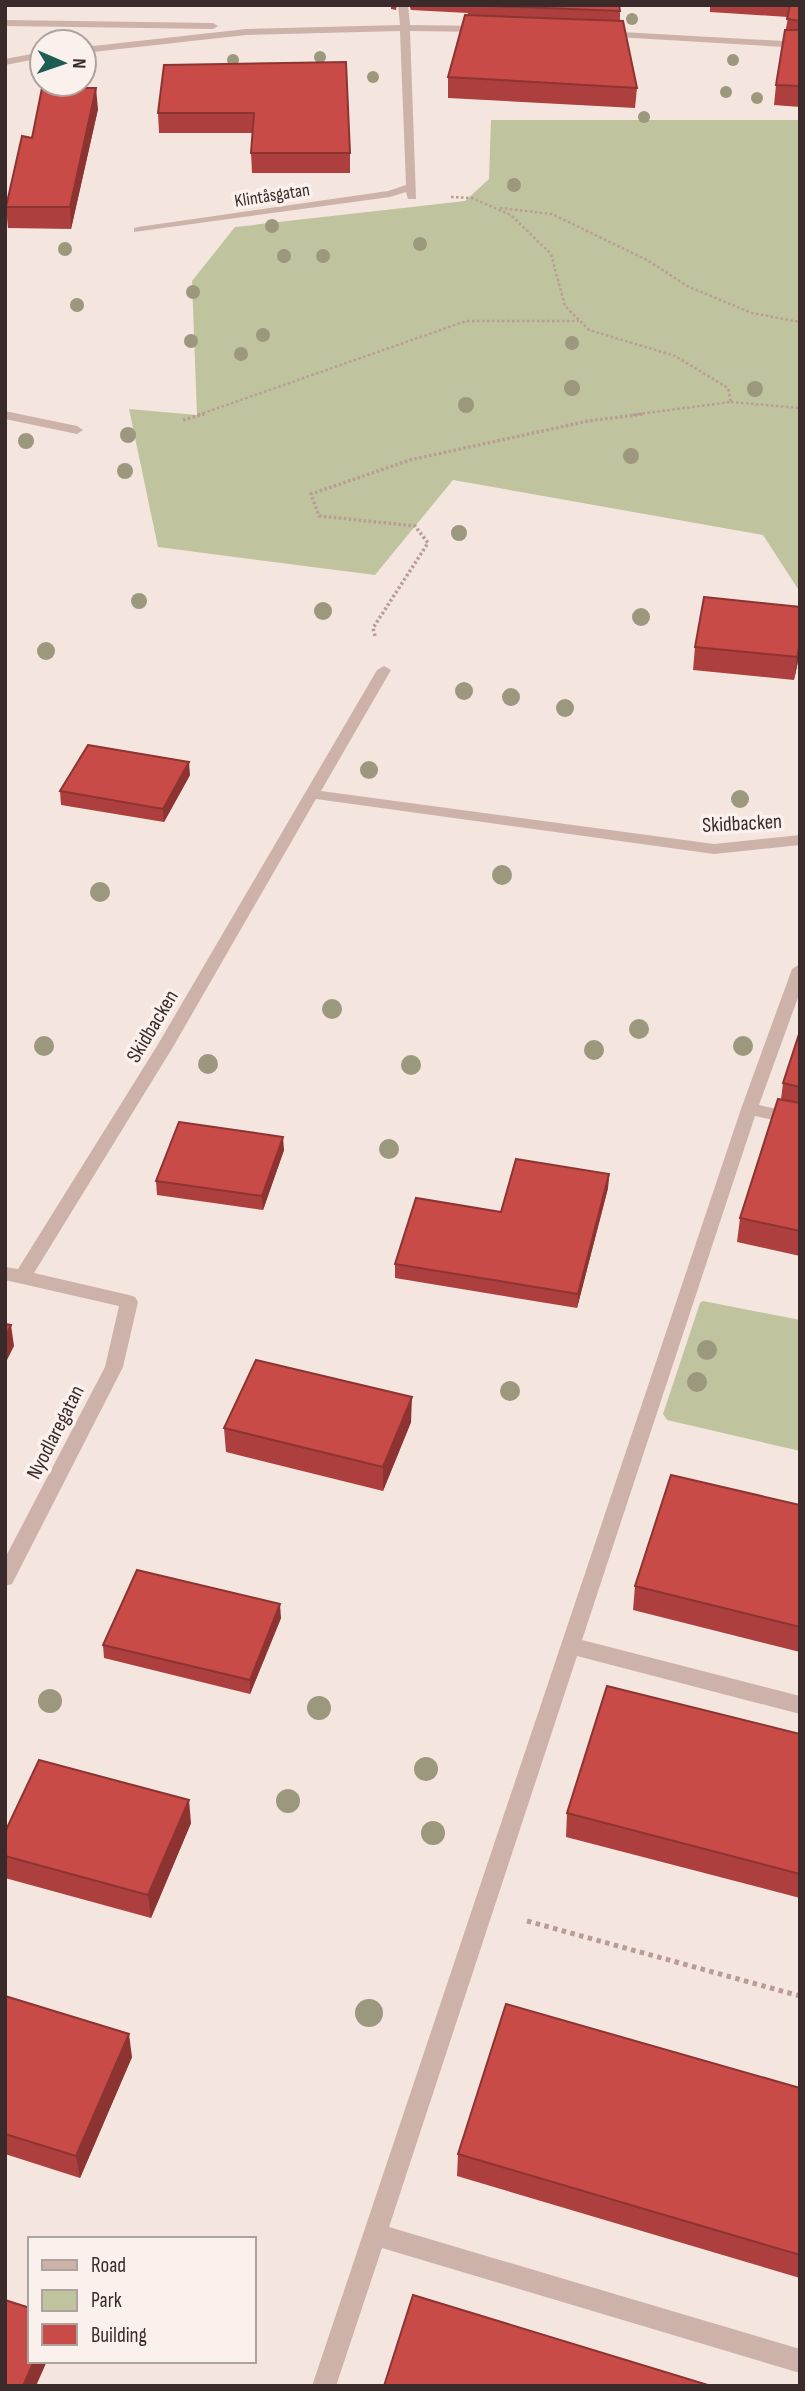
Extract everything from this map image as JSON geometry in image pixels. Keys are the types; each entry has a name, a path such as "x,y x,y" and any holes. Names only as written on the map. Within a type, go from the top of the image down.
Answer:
{"street":[{"path":"404,5 411,192"},
{"path":"5,23 233,26 246,32"},
{"path":"98,48 246,32 492,29"},
{"path":"595,34 800,45"},
{"path":"5,62 28,58"},
{"name":"Klintåsgatan","path":"138,230 411,192"},
{"path":"5,415 77,430"},
{"name":"Skidbacken","path":"14,1275 165,1046 384,670"},
{"name":"Skidbacken","path":"312,794 714,849 800,840"},
{"path":"324,2386 749,1109 800,969"},
{"path":"749,1109 800,1120"},
{"name":"Nyodlaregatan","path":"5,1578 114,1367 129,1302 14,1275"},
{"path":"572,1646 800,1705"},
{"path":"374,2234 800,2361"}],"path":[{"path":"411,192 472,198 511,215 551,254 565,306 590,330 675,356 728,388 731,402"},
{"path":"494,208 552,215 648,260 688,287 752,313 800,322"},
{"path":"183,419 250,399 466,321 580,321"},
{"path":"384,670 373,628 428,543 415,526 319,516 312,494 410,460 588,421 731,402 800,408"},
{"path":"484,1910 800,1996"}],"green space":[{"path":"491,120 800,120 800,592 763,535 453,480 375,575 158,547 129,409 197,415 192,281 235,227 465,201 489,179"},
{"path":"703,1301 800,1320 800,1451 667,1420 663,1414 700,1303"}],"building":[{"path":"468,5 619,5 620,11"},
{"path":"790,5 800,5 800,21 787,19"},
{"path":"465,15 623,21 637,88 448,77"},
{"path":"785,30 800,30 800,86 776,85"},
{"path":"346,62 350,153 251,153 254,113 158,113 164,65"},
{"path":"40,98 94,98 70,207 6,207 22,136 32,138"},
{"path":"704,597 800,607 800,643 797,657 695,647"},
{"path":"88,745 189,762 163,809 60,791"},
{"path":"800,1031 800,1087 783,1083"},
{"path":"778,1099 800,1103 800,1231 740,1218"},
{"path":"179,1122 283,1137 262,1196 156,1181"},
{"path":"516,1159 609,1174 578,1294 395,1264 416,1198 501,1212"},
{"path":"5,1324 11,1325 5,1338"},
{"path":"256,1360 412,1397 383,1467 224,1428"},
{"path":"671,1475 800,1505 800,1627 635,1586"},
{"path":"137,1570 280,1604 250,1680 103,1645"},
{"path":"607,1686 800,1734 800,1874 567,1813"},
{"path":"39,1760 189,1800 148,1895 5,1856 5,1832"},
{"path":"5,1996 129,2034 76,2156 5,2134"},
{"path":"506,2004 800,2088 800,2255 458,2154"},
{"path":"413,2295 711,2386 384,2386"},
{"path":"5,2300 28,2307 28,2363 33,2363 23,2386 5,2386"}]}
